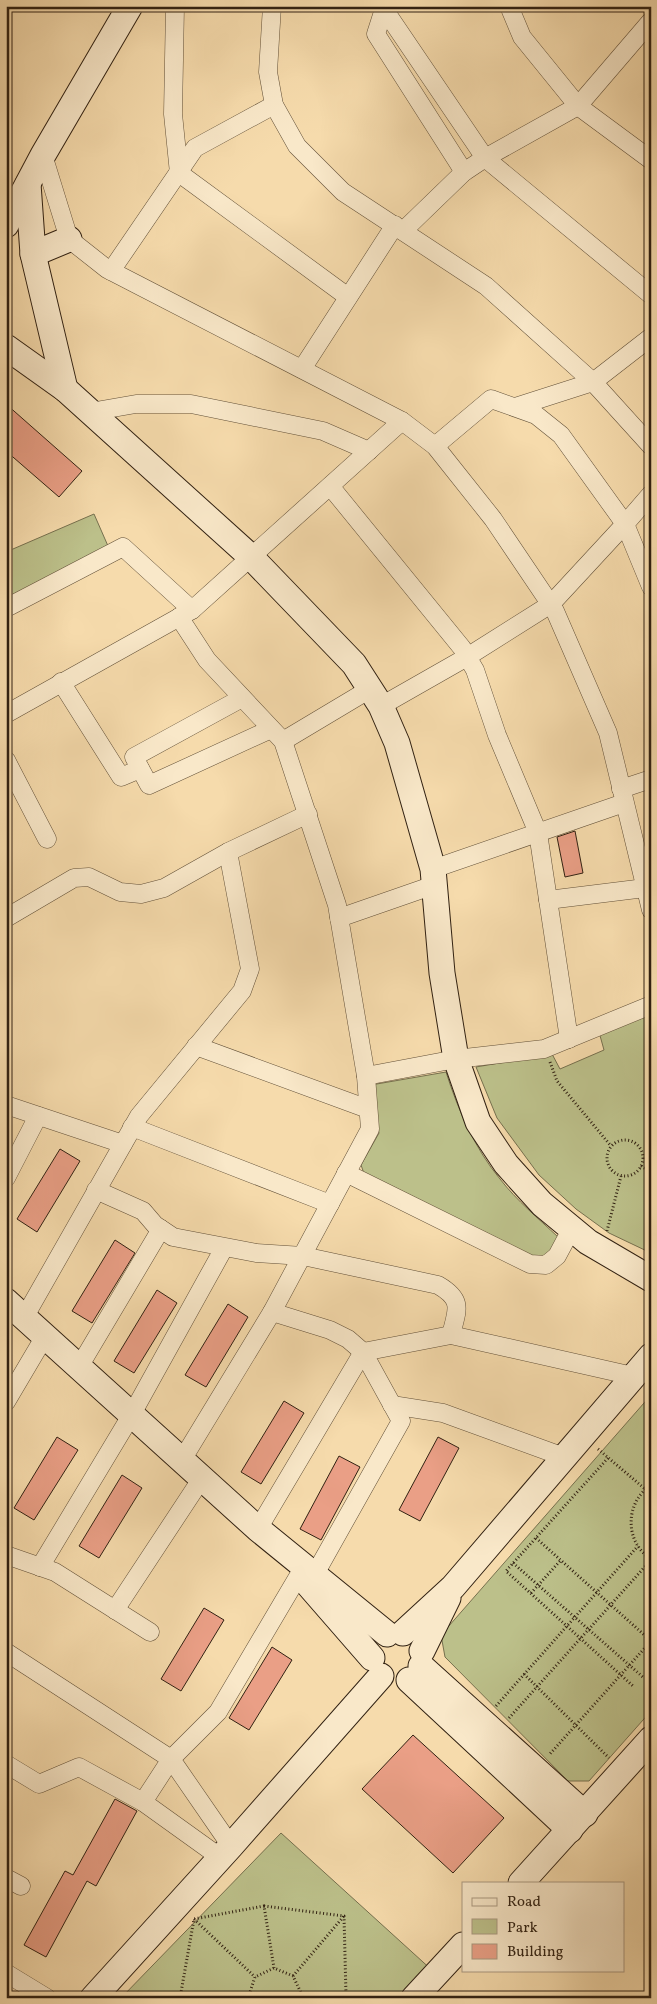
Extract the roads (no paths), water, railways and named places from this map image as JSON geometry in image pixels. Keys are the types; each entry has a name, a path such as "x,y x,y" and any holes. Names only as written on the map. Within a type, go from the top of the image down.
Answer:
{"main road":[{"path":"6,225 43,155 130,6"},
{"path":"28,184 33,254 65,389"},
{"path":"33,254 69,239"},
{"path":"6,347 65,389 251,557 354,664 375,697 397,743 434,877 442,973 456,1059 478,1122 506,1164 542,1204 603,1250 651,1279"},
{"path":"15,1310 307,1574 395,1633 415,1639 418,1666 578,1822"},
{"path":"93,1998 186,1912 226,1852 376,1667 376,1644 395,1633 454,1587 651,1356"},
{"path":"307,1574 376,1667 392,1683 418,1666 454,1587"},
{"path":"418,1666 489,1728 578,1822"},
{"path":"522,1882 651,1739"},
{"path":"414,1998 462,1946"}],"street":[{"path":"175,6 173,114 179,173 348,297"},
{"path":"272,6 268,72 274,105 297,146 343,192 486,286 593,382 651,446"},
{"path":"509,6 522,36 578,106 651,160"},
{"path":"302,369 348,297 399,228 464,172 485,158 578,106 651,22 645,6"},
{"path":"384,7 485,158 651,295"},
{"path":"384,7 376,34 464,172"},
{"path":"111,271 195,148 274,105"},
{"path":"43,155 69,239 111,271 402,421 434,446 494,519 551,604 608,733 651,910"},
{"path":"515,407 593,382 651,337"},
{"path":"434,446 491,399 536,415 561,435 625,524 651,587"},
{"path":"90,412 136,404 191,404 322,431 369,451"},
{"path":"6,714 186,613 402,421"},
{"path":"330,486 354,513 467,657 475,670 497,735 538,832 569,1039"},
{"path":"242,698 134,757 149,785 375,697 467,657 551,604 651,494"},
{"path":"6,608 123,547 186,613 207,660 277,735 308,814 339,918 366,1076 370,1129 272,1312 182,1460"},
{"path":"61,682 121,777 140,769"},
{"path":"6,760 47,839"},
{"path":"339,918 622,796 651,779"},
{"path":"6,918 74,878 88,877 120,892 141,894 164,888 228,852 308,814"},
{"path":"15,1310 96,1190 139,1116 242,991 250,969 228,852"},
{"path":"548,900 645,888"},
{"path":"366,1076 456,1059 544,1049 651,1005"},
{"path":"196,1046 368,1109"},
{"path":"6,1105 122,1144"},
{"path":"6,1178 38,1116"},
{"path":"132,1127 330,1204"},
{"path":"346,1174 530,1264 546,1265 557,1256 572,1228"},
{"path":"96,1190 143,1211 173,1237 256,1253 303,1256 438,1285 454,1298 458,1306 451,1335"},
{"path":"79,1367 161,1228"},
{"path":"40,1567 132,1414 224,1248"},
{"path":"143,1802 172,1759 218,1712 307,1574 401,1421 363,1352 348,1338 330,1330 272,1312"},
{"path":"258,1529 363,1352 451,1335 633,1376"},
{"path":"6,1402 45,1336"},
{"path":"392,1405 443,1413 564,1457"},
{"path":"115,1610 202,1478"},
{"path":"6,1555 55,1572 150,1632"},
{"path":"6,1652 172,1759 226,1852"},
{"path":"6,1764 39,1784 79,1767 143,1802 226,1852"},
{"path":"6,1973 47,1998"}]}
